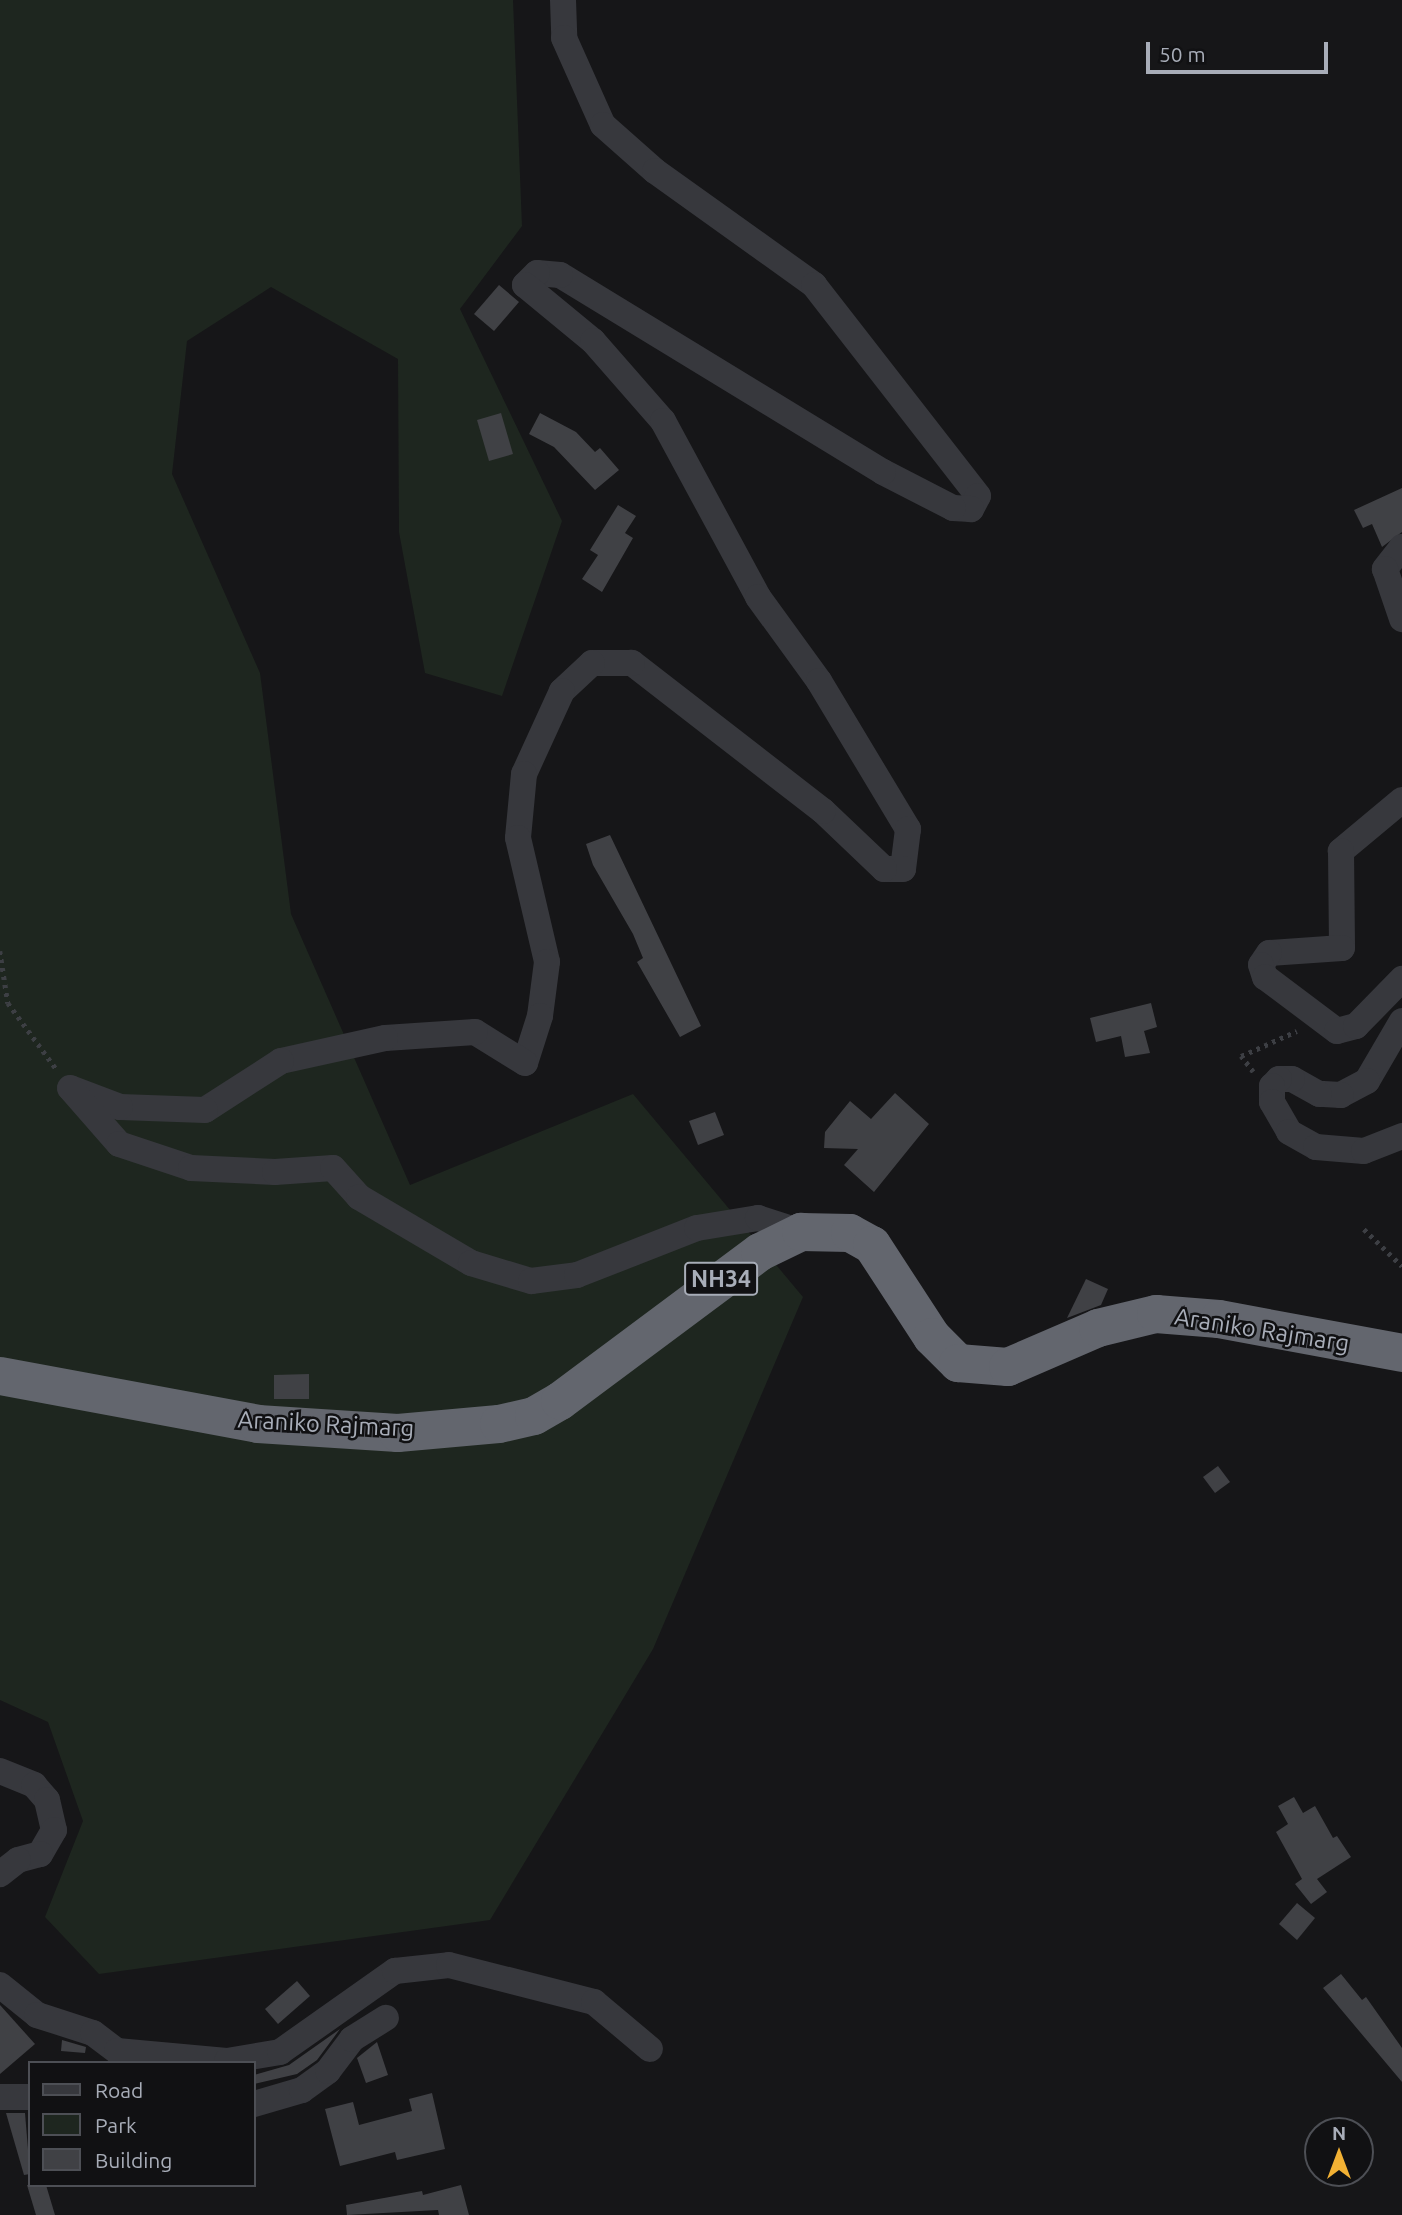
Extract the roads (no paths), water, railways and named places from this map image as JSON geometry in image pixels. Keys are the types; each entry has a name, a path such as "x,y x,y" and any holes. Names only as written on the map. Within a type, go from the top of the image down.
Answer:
{"highway":[{"name":"Araniko Rajmarg","path":"0,1376 258,1424 398,1433 499,1424 534,1416 560,1401 760,1252 801,1232 850,1233 872,1245 932,1338 958,1363 1008,1367 1098,1328 1156,1314 1219,1319 1402,1353"}],"street":[{"path":"563,0 564,38 603,125 655,171 814,285 978,496 971,509 953,508 894,478 560,275 537,273 525,285 593,341 663,421 758,597 819,681 908,829 903,869 884,869 823,811 632,663 592,663 562,691 524,774 518,838 547,962 540,1016 525,1063 475,1032 384,1038 281,1061 205,1110 120,1107 70,1088 118,1144 191,1168 275,1172 333,1168 359,1197 471,1264 531,1281 577,1275 697,1228 758,1218 801,1232"},
{"path":"1402,547 1385,569 1402,619"},
{"path":"1402,800 1341,850 1342,948 1310,947 1269,953 1261,965 1265,977 1337,1031 1356,1026 1402,979"},
{"path":"1402,1021 1367,1081 1341,1095 1320,1094 1292,1079 1279,1079 1272,1086 1272,1102 1289,1132 1316,1147 1364,1151 1402,1136"},
{"path":"0,1771 34,1785 47,1800 54,1830 40,1854 18,1860 0,1874"},
{"path":"232,2061 279,2052 395,1971 449,1965 594,2002 650,2049"},
{"path":"0,1985 37,2015 93,2033 117,2051 217,2061"},
{"path":"256,2103 302,2090 328,2071 352,2039 386,2018"},
{"path":"0,2097 28,2097"}]}
